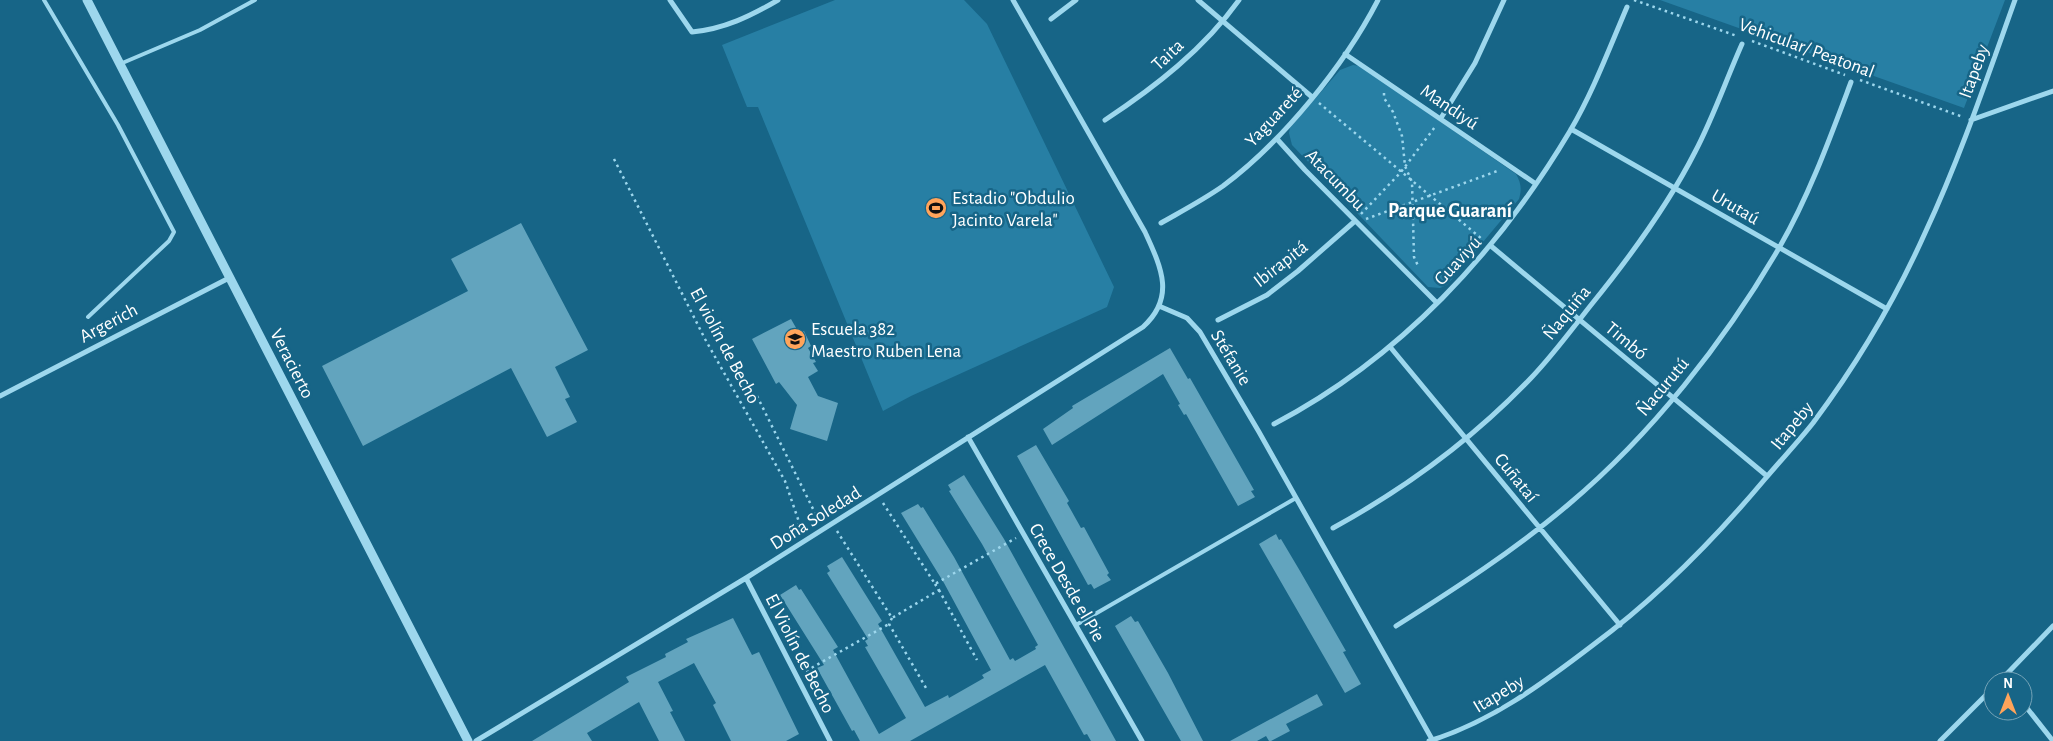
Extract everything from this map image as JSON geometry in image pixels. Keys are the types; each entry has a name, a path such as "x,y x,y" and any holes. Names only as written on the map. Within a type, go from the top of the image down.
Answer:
{"street":[{"name":"Veracierto","path":"87,0 232,277 468,741"},
{"path":"670,0 692,32 725,25 751,16 778,0"},
{"path":"1013,0 1145,232 1162,272 1163,289 1159,306"},
{"path":"1051,18 1076,0"},
{"path":"1198,0 1312,97"},
{"name":"Taita","path":"1105,120 1157,84 1222,21 1239,0"},
{"name":"Yaguareté","path":"1161,223 1223,185 1277,139 1345,54 1378,0"},
{"path":"1441,118 1474,63 1504,0"},
{"name":"Itapeby","path":"1431,741 1476,724 1516,701 1620,625 1654,596 1706,546 1806,431 1834,394 1887,309 1936,210 1972,120 2015,0"},
{"name":"Guaviyú","path":"1274,424 1340,383 1391,348 1491,246 1536,184 1571,130 1628,7"},
{"name":"Ñaquiña","path":"1333,528 1382,501 1466,439 1531,378 1626,262 1675,189 1696,151 1742,44"},
{"name":"Mandiyú","path":"1345,54 1536,184"},
{"name":"Ñacurutú","path":"1396,626 1466,582 1570,504 1609,467 1674,398 1739,310 1779,248 1803,199 1851,82"},
{"path":"1972,120 2053,91"},
{"name":"Urutaú","path":"1571,130 1887,309"},
{"name":"Atacumbu","path":"1277,139 1437,303"},
{"name":"Ibirapitá","path":"1218,320 1266,295 1298,271 1355,221"},
{"name":"Timbó","path":"1491,246 1767,476"},
{"name":"Argerich","path":"0,396 130,327 232,277"},
{"name":"Doña Soledad","path":"476,741 795,548 1143,327 1153,318 1159,306"},
{"name":"Stéfanie","path":"1159,306 1187,318 1200,332 1296,498 1431,741"},
{"name":"Cuñataí","path":"1391,348 1620,625"},
{"name":"Crece Desde el Pie","path":"968,437 1142,741"},
{"name":"El Violín de Becho","path":"746,578 830,741"},
{"path":"2011,671 2053,626"},
{"path":"1940,741 1983,698"},
{"path":"2033,716 2053,741"}],"lane":[{"path":"44,0 118,125 174,232 169,241 88,317"},
{"path":"120,64 200,30 256,0"},
{"path":"1076,625 1296,498"}],"path":[{"name":"Vehicular/ Peatonal","path":"1634,0 1972,120"},
{"path":"1383,79 1384,98 1393,112 1402,136 1405,166 1412,182 1414,257 1425,291"},
{"path":"1312,97 1491,246"},
{"path":"1355,221 1401,172 1441,118"},
{"name":"El violín de Becho","path":"614,159 705,339 785,481 799,522 795,548"},
{"path":"1355,221 1413,202 1490,172 1516,170"},
{"path":"757,396 823,530"},
{"path":"878,494 939,590 977,660"},
{"path":"832,524 892,618"},
{"path":"935,584 1024,534"},
{"path":"796,677 889,624 892,618 939,590"},
{"path":"889,624 926,688"}],"shaded area":[{"name":"Estadio \"Obdulio Jacinto Varela\"","path":"835,0 964,0 987,24 1114,287 1107,307 911,396 883,411 758,107 747,107 722,45"},
{"path":"1660,0 2005,0 1964,108"},
{"path":"1353,65 1360,66 1516,174 1519,180 1521,189 1519,199 1447,285 1440,288 1428,287 1292,145 1289,133 1290,128 1340,70"}],"building":[{"path":"521,223 588,350 555,367 570,397 565,399 577,422 547,437 511,368 363,446 322,366 468,291 451,259"},
{"path":"791,319 799,333 804,331 811,346 808,348 816,362 813,363 818,371 808,377 818,396 838,403 827,441 790,429 797,405 779,382 776,384 752,339"},
{"path":"1170,348 1188,379 1190,378 1254,490 1251,491 1255,497 1238,506 1186,414 1184,415 1178,405 1180,404 1163,374 1052,445 1043,429 1073,408 1072,406"},
{"path":"1036,445 1069,501 1067,503 1081,528 1084,527 1109,573 1107,575 1111,580 1094,589 1091,584 1088,585 1017,456"},
{"path":"964,475 1004,539 1116,741 1091,741 1087,734 1084,735 1045,665 910,741 860,741 854,730 852,731 817,668 824,665 780,595 796,585 799,590 801,589 838,647 833,650 879,734 906,718 865,647 868,646 865,641 868,639 827,573 830,571 827,566 842,557 882,621 878,624 925,707 948,695 949,698 984,678 982,675 991,670 944,583 901,513 918,504 921,508 923,507 954,557 1010,660 1013,658 1015,661 1036,649 1035,647 1038,645 982,544 949,491 951,490 948,485"},
{"path":"1276,534 1279,540 1281,539 1346,651 1343,652 1361,684 1345,693 1259,544"},
{"path":"1131,616 1135,622 1138,621 1168,673 1203,741 1181,741 1115,626"},
{"path":"733,618 752,655 759,652 799,734 786,741 731,741 713,705 716,703 694,663 658,682 673,711 670,712 685,741 659,741 639,702 587,733 592,741 532,741 629,682 626,677 666,657 665,654 688,642 686,639"},
{"path":"1317,694 1323,705 1286,724 1290,731 1271,741 1266,736 1257,741 1230,741"}],"place":[{"name":"Estadio \"Obdulio Jacinto Varela\"","path":"936,208"},
{"name":"Escuela 382 Maestro Ruben Lena","path":"795,339"}],"district":[{"name":"Parque Guaraní","path":"1450,210"}]}
